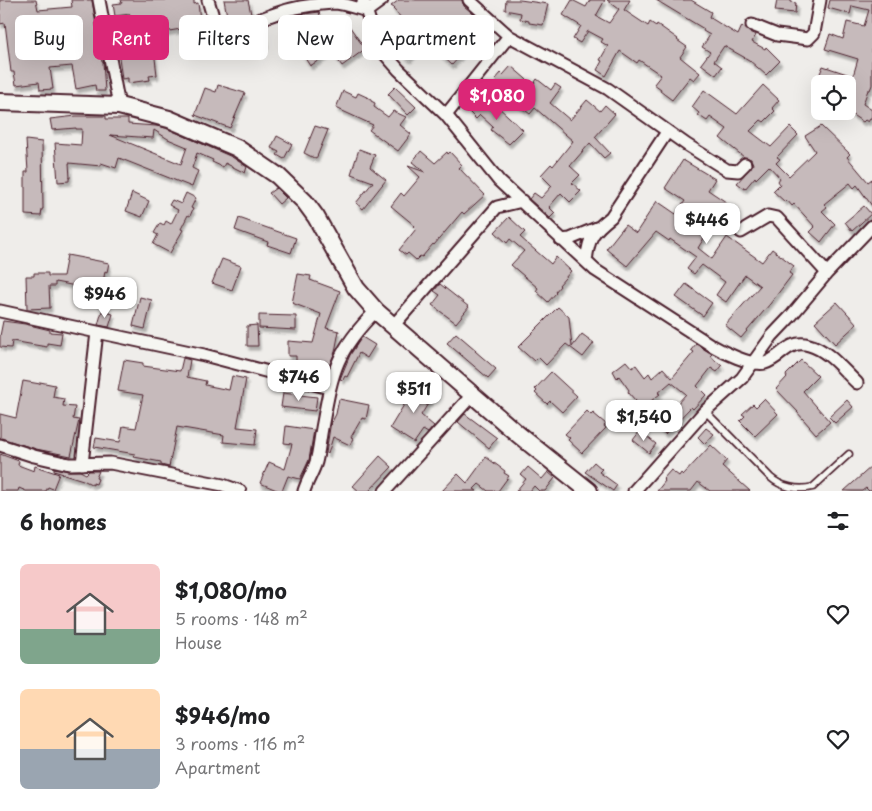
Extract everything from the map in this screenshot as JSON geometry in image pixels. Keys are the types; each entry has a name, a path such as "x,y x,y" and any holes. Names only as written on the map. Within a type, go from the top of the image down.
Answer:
{"street":[{"path":"99,0 119,106"},
{"path":"208,0 214,20 232,26 241,26 291,9 335,3 365,6 382,0"},
{"path":"469,0 510,36 608,89 667,132 727,170 738,170 745,164"},
{"path":"752,26 777,35 808,39 814,33 820,0"},
{"path":"365,6 374,35 384,53 399,70 446,115 499,181 561,240 612,282 711,345 732,355 763,364 794,345 809,345 825,353 857,383"},
{"path":"446,115 510,36"},
{"path":"0,102 119,106 169,119 237,148 278,176 305,202 316,217 356,288 376,311 519,435 589,491"},
{"path":"586,261 589,240 599,227 611,217 667,132"},
{"path":"393,326 497,206 499,181"},
{"path":"497,206 522,201"},
{"path":"741,232 768,216 777,218 827,273"},
{"path":"634,491 705,411 742,378 772,336 827,273 872,226"},
{"path":"561,240 570,239 599,227"},
{"path":"0,311 204,354 329,388"},
{"path":"304,491 316,463 329,388 338,358 354,334 376,311"},
{"path":"82,464 97,332"},
{"path":"385,491 473,394"},
{"path":"0,445 34,456 69,464 118,464 223,485 240,491"}],"lane":[{"path":"705,411 770,477 779,484 792,489 808,490 813,487 849,454"}],"building":[{"path":"0,0 36,0 38,10 72,7 71,0 92,0 94,15 93,60 102,60 103,62 105,91 96,91 95,85 76,89 72,66 50,68 53,89 40,90 39,82 16,85 14,72 11,72 5,23 0,24"},
{"path":"121,0 194,0 194,4 198,3 199,15 179,15 179,29 169,31 169,15 115,15 113,4 122,3"},
{"path":"224,0 248,0 251,14 227,15"},
{"path":"399,0 462,0 464,6 474,15 399,15 391,6"},
{"path":"506,0 548,4 543,25 529,23 529,21 520,19 521,13 505,10"},
{"path":"572,0 586,7 590,0 605,0 596,16 609,23 619,9 607,0 630,0 624,10 648,26 650,22 656,26 657,24 678,39 687,47 680,57 700,73 694,80 690,77 672,100 654,84 661,75 639,60 637,63 620,51 606,76 597,70 608,46 601,42 603,39 588,31 580,43 573,39 581,26 563,15"},
{"path":"656,0 691,0 711,12 709,17 738,35 742,26 756,35 752,42 765,49 766,47 780,61 766,75 749,60 724,46 714,61 722,67 716,75 701,64 710,52 702,47 710,35 703,31 704,29"},
{"path":"777,0 791,0 791,2 796,3 795,13 775,11"},
{"path":"830,0 872,0 872,85 863,104 872,110 872,116 868,122 865,120 863,122 856,117 856,75 853,75 858,59 825,49 830,34 843,39 847,22 864,26 869,10 852,6 850,14 828,8"},
{"path":"319,12 320,15 297,15"},
{"path":"352,30 362,45 362,51 352,59"},
{"path":"119,60 155,60 157,75 149,76 150,80 128,83 128,78 122,79"},
{"path":"306,60 319,60 310,66"},
{"path":"338,60 350,60 342,66"},
{"path":"447,60 456,60 452,65"},
{"path":"511,66 533,85 537,79 551,90 555,84 561,88 550,103 570,120 587,100 600,111 605,105 615,114 595,137 610,153 604,158 590,143 570,166 580,175 572,183 581,191 570,202 561,193 549,207 555,213 550,218 529,199 534,193 541,198 552,186 541,175 551,164 553,166 573,141 535,108 530,114 493,86 501,73 503,75"},
{"path":"823,66 850,75 819,75"},
{"path":"218,85 245,93 230,128 195,115 205,88 216,92"},
{"path":"763,85 779,100 772,108 775,111 764,122 761,120 750,131 771,147 790,127 798,135 777,157 780,159 776,163 789,176 815,151 805,136 821,126 850,154 847,157 868,182 872,179 872,206 857,185 854,188 850,183 824,204 827,207 822,211 835,224 821,242 810,232 815,227 794,204 792,206 787,200 785,202 773,191 780,184 778,181 780,178 769,166 756,179 755,177 745,189 737,183 752,166 751,159 744,157 720,138 727,129 710,117 707,121 698,115 699,113 692,107 704,90 737,114"},
{"path":"395,87 416,107 408,115 388,94"},
{"path":"343,91 356,97 358,93 371,99 375,103 374,107 388,117 393,111 406,117 400,125 411,134 398,151 369,130 373,125 336,108"},
{"path":"480,99 491,108 495,104 523,130 509,144 491,130 493,127 480,115 476,119 468,111"},
{"path":"76,116 106,116 106,119 128,119 128,124 166,128 232,157 247,167 245,173 225,163 223,167 197,153 192,168 198,171 192,187 119,158 116,168 101,163 101,166 69,163 69,181 58,182 55,143 81,145 82,129 52,130 50,119","holes":["154,130 168,139 187,147 181,164 110,135 153,138"]},
{"path":"315,126 328,130 316,159 304,153"},
{"path":"277,136 292,144 284,159 277,155 279,152 271,148"},
{"path":"26,140 42,142 43,209 41,216 25,215 25,172 28,172"},
{"path":"359,149 375,155 370,167 386,180 363,209 356,203 373,182 351,174"},
{"path":"421,151 435,163 447,152 448,154 450,152 462,165 459,168 485,195 464,214 462,212 434,245 422,257 420,256 416,260 408,253 406,255 399,250 416,229 414,225 391,206 401,193 404,196 420,177 408,166 425,172 412,162"},
{"path":"683,160 715,179 708,190 726,202 698,248 712,259 727,237 762,262 772,249 794,266 789,273 792,275 741,338 725,325 760,286 745,275 726,302 716,295 725,282 702,265 694,274 687,269 696,257 656,232 627,266 606,249 625,225 636,233 657,201 676,214 685,201 665,188"},
{"path":"276,188 286,198 279,204 269,193"},
{"path":"132,193 149,201 142,217 126,211"},
{"path":"186,193 196,198 191,208 193,209 190,216 188,215 181,229 183,230 170,253 153,244 158,235 154,233 160,223 164,225 166,221 171,224 178,210 169,205 172,200 181,204"},
{"path":"864,206 871,214 852,231 845,222"},
{"path":"509,217 525,232 520,237 551,264 556,257 571,271 548,302 536,291 538,288 511,265 524,251 510,239 507,243 495,232"},
{"path":"239,218 296,238 291,253 267,245 268,242 235,230"},
{"path":"67,255 109,263 107,272 105,271 101,295 75,290 76,286 55,282 55,286 49,286 50,308 27,309 26,276 34,276 34,273 48,273 48,276 63,276"},
{"path":"222,259 241,266 232,290 212,283"},
{"path":"298,274 311,276 310,280 340,291 326,328 339,331 335,352 326,374 296,367 296,356 288,356 288,341 313,343 321,314 292,303"},
{"path":"440,284 469,307 456,323 432,305 440,295 434,291"},
{"path":"686,284 712,303 703,316 676,297"},
{"path":"140,297 152,300 145,329 133,326"},
{"path":"837,302 857,324 835,344 815,322"},
{"path":"558,307 569,317 572,347 582,334 594,343 583,357 566,344 546,365 538,357 534,361 518,347"},
{"path":"102,311 113,314 109,327 98,325"},
{"path":"259,315 296,316 296,330 259,328"},
{"path":"3,321 62,333 60,345 47,343 47,347 12,341 11,348 0,347"},
{"path":"257,325 258,346 247,346 247,326"},
{"path":"456,333 496,369 488,378 447,343"},
{"path":"362,337 375,345 367,358 359,353 347,377 345,376 343,380 340,379 350,355"},
{"path":"696,344 712,354 710,356 722,366 717,372 711,368 697,386 706,395 693,409 691,407 665,434 657,426 686,394 671,382 658,393 660,394 642,408 628,392 629,390 619,376 617,378 613,371 626,361 632,368 636,365 645,377 649,373 652,378 663,368 672,378 694,352 691,350"},
{"path":"183,358 190,360 187,377 206,381 205,385 229,390 232,376 246,379 237,427 257,429 255,445 223,442 224,435 177,427 169,467 161,465 161,462 134,457 135,454 94,447 96,438 120,442 123,426 136,428 143,395 118,391 124,360 143,363 143,366 180,371"},
{"path":"801,360 818,376 803,391 830,422 816,434 776,389 787,377 786,375"},
{"path":"551,372 577,396 562,412 550,401 547,404 535,393 537,391 535,389"},
{"path":"419,380 436,391 421,415 434,426 428,433 423,430 414,443 390,428"},
{"path":"23,381 55,385 53,397 64,399 63,406 75,407 73,419 79,420 71,456 36,449 0,438 0,414 16,418"},
{"path":"283,393 317,397 315,411 281,407"},
{"path":"339,399 369,405 366,419 362,418 351,437 353,438 350,445 333,437 328,454 326,453 331,421 336,414"},
{"path":"764,399 778,414 755,436 740,421 745,416 742,414 753,404 756,407"},
{"path":"847,400 853,407 835,423 829,417"},
{"path":"587,411 591,415 593,413 606,424 604,426 606,428 582,453 568,440 570,438 565,434"},
{"path":"465,414 497,438 489,448 458,422"},
{"path":"286,426 314,430 309,460 300,479 288,476 282,491 279,491 260,483 269,462 285,469 292,444 284,443"},
{"path":"706,428 714,434 705,444 698,437"},
{"path":"640,431 656,444 649,453 633,440"},
{"path":"711,445 727,460 722,466 750,491 710,491 698,482 691,491 657,491 665,481 663,479 671,470 679,476 681,473 683,475"},
{"path":"0,454 19,461 18,465 34,471 35,466 59,474 53,489 48,487 46,491 26,491 19,488 18,491 0,491"},
{"path":"380,456 392,467 369,491 359,491 353,486"},
{"path":"486,457 509,476 498,491 488,491 479,484 474,489 477,491 442,491 458,474 467,483"},
{"path":"594,462 602,469 599,472 617,485 613,491 585,472"},
{"path":"872,466 872,491 866,488 862,491 844,491"},
{"path":"528,467 542,479 548,472 555,478 545,491 539,491 534,486 530,491 516,491 526,479 521,475"},
{"path":"54,468 80,471 86,474 89,471 99,471 96,478 98,479 96,484 93,483 93,485 54,471"}]}
